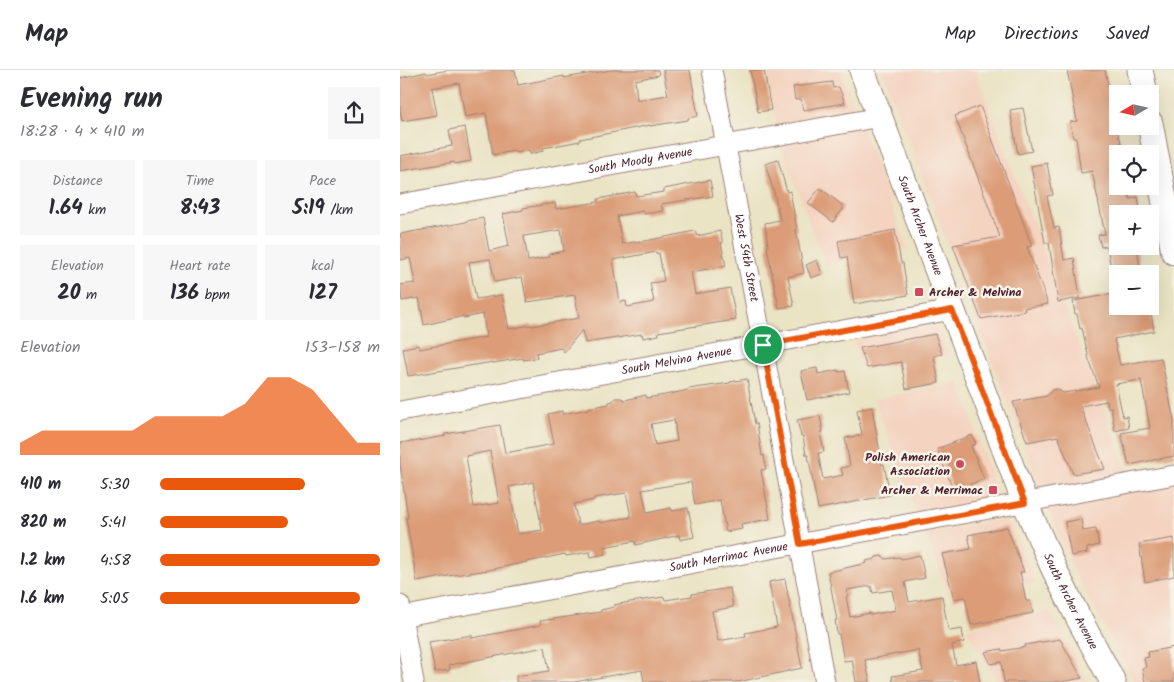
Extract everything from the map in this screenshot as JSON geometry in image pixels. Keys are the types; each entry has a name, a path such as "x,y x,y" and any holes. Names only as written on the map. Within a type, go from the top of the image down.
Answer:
{"main road":[{"name":"South Archer Avenue","path":"862,70 1025,503 1054,569 1113,682"},
{"path":"1140,70 1143,85"},
{"path":"1152,135 1174,252"}],"street":[{"name":"West 54th Street","path":"712,70 825,682"},
{"name":"South Moody Avenue","path":"400,204 880,117"},
{"name":"South Melvina Avenue","path":"400,411 952,310"},
{"name":"South Merrimac Avenue","path":"401,613 800,544 1174,475"},
{"path":"401,613 414,682"}],"shaded area":[{"path":"766,70 840,70 907,248 825,265 781,146"},
{"path":"882,70 975,70 1131,482 1174,473 1174,682 1135,682 1076,575 1054,525"},
{"path":"937,323 948,355 864,371 852,338"},
{"path":"959,382 1000,501 918,516 874,399"},
{"path":"1007,518 1036,583 952,601 925,532"},
{"path":"1051,612 1088,682 997,682 966,628"}],"building":[{"path":"448,70 515,70 518,85 564,76 564,78 611,70 658,70 659,75 635,80 637,100 668,95 663,70 690,70 698,116 688,118 688,120 650,125 580,139 580,141 543,148 543,151 530,154 529,150 493,155 486,113 465,117 459,83 432,88 437,115 402,121 400,78 426,72 427,74"},
{"path":"750,70 764,70 771,110 758,112"},
{"path":"1067,70 1105,70 1109,89 1109,135 1118,135 1121,145 1109,145 1109,195 1129,195 1130,199 1138,197 1139,205 1109,205 1109,255 1138,255 1140,265 1110,265 1107,246 1101,247 1098,235 1105,234 1092,171 1081,173 1076,138 1073,138 1070,122 1077,121"},
{"path":"832,82 833,88 839,87 845,103 803,110 801,99 795,100 793,87"},
{"path":"980,106 1032,246 1027,247 1048,304 1024,308 1025,311 981,319 953,245 1000,237 955,116"},
{"path":"1023,108 1032,151 1018,154 1010,110"},
{"path":"465,127 471,161 400,171 400,156 452,146 449,130"},
{"path":"778,160 787,192 790,191 804,273 788,277 794,306 779,308 767,248 765,223 780,220 765,164"},
{"path":"1047,163 1053,195 1047,196 1054,228 1059,227 1064,260 1074,258 1080,298 1058,302 1049,243 1045,243 1031,166"},
{"path":"710,180 713,196 661,204 663,211 644,214 643,211 617,216 622,244 695,231 697,236 720,231 726,266 691,272 695,294 730,288 736,320 658,332 659,335 643,338 642,334 585,343 582,330 564,352 561,348 536,353 537,358 493,362 408,376 403,348 418,345 419,349 486,337 483,314 464,318 464,316 424,325 419,298 402,301 400,285 415,283 410,258 400,260 400,234 483,218 489,251 509,246 503,214 523,210 523,208 555,203 556,209 598,202 598,199 635,192 636,196 664,192 664,189","holes":["561,230 564,251 549,254 550,257 528,261 524,236","659,253 664,281 650,283 654,302 627,307 626,301 620,302 613,260","490,259 495,282 522,277 527,302 575,295 579,318 509,329 502,295 476,299 469,262"]},
{"path":"820,188 842,205 843,209 833,222 808,203"},
{"path":"895,230 908,295 854,304 847,257 841,258 838,241"},
{"path":"817,260 822,274 811,278 806,265"},
{"path":"1109,295 1109,315 1151,315 1154,331 1114,339 1120,365 1161,358 1174,421 1174,456 1129,465 1121,433 1150,428 1141,380 1116,384 1123,417 1127,416 1129,428 1115,431 1111,407 1108,408 1107,401 1080,406 1105,469 1073,474 1058,436 1027,442 1013,402 1047,396 1052,390 1057,389 1063,393 1099,387 1089,360 1082,328 1080,329 1077,314 1075,314 1073,301"},
{"path":"935,334 942,354 934,356 939,383 906,389 901,362 867,368 860,348"},
{"path":"817,368 818,374 838,370 839,372 845,371 849,392 807,400 801,371"},
{"path":"747,379 762,456 764,455 766,469 761,470 770,519 741,524 742,529 726,532 720,500 695,505 691,482 642,490 647,513 671,508 672,511 688,508 694,537 680,540 679,535 636,545 635,541 604,547 605,554 591,557 590,552 566,556 565,554 489,570 417,582 406,518 408,518 400,464 400,443 500,425 505,453 554,444 548,414 562,411 562,414 609,404 615,398 625,400 646,395 646,398","holes":["674,420 677,441 655,445 651,424","490,451 499,503 474,507 466,456","533,482 542,530 518,534 509,487","626,493 631,517 578,525 574,504 594,500 594,498"]},
{"path":"872,407 882,465 884,464 890,495 818,509 808,455 806,455 803,436 801,436 797,420 820,416 823,432 820,432 824,452 818,453 823,479 843,475 841,468 850,466 845,438 862,435 857,410"},
{"name":"Polish American Association","path":"972,435 976,444 971,446 984,479 954,491 937,449"},
{"path":"1081,519 1083,531 1096,529 1099,545 1087,548 1087,553 1071,556 1065,522"},
{"path":"1007,527 1024,572 1020,572 1026,601 1030,601 1033,613 971,625 965,597 954,599 942,554 971,549 968,535"},
{"path":"1174,538 1174,576 1145,582 1139,544"},
{"path":"920,555 925,578 905,582 909,602 942,596 948,629 950,631 962,629 964,642 952,645 956,665 976,661 980,682 893,682 892,676 923,671 918,650 865,660 870,682 856,682 852,660 844,661 839,634 837,634 835,620 837,620 828,572 867,563 866,561 876,557 882,556 886,559 900,557 901,559","holes":["871,586 873,593 892,590 896,610 850,617 846,597 848,596 847,590"]},
{"path":"785,579 802,668 738,682 644,682 642,670 574,682 516,682 516,676 549,671 545,647 449,665 450,670 435,672 429,642 472,635 472,638 541,625 540,621 601,612 601,610 614,607 614,605 630,602 664,597 665,600 730,588 733,607 712,611 718,641 746,636 745,633 777,627 769,582"},
{"path":"1060,639 1082,678 1062,682 1004,682 1001,662 991,664 985,652 1001,649 1002,651"},
{"path":"1174,647 1174,682 1145,682 1142,668 1146,668 1144,658 1149,657 1148,652"}],"place":[{"name":"Archer & Melvina","path":"919,292"},
{"name":"Polish American Association","path":"960,464"},
{"name":"Archer & Merrimac","path":"993,490"}],"route":[{"path":"952,310 1025,503 800,544 763,345 952,310"}]}
